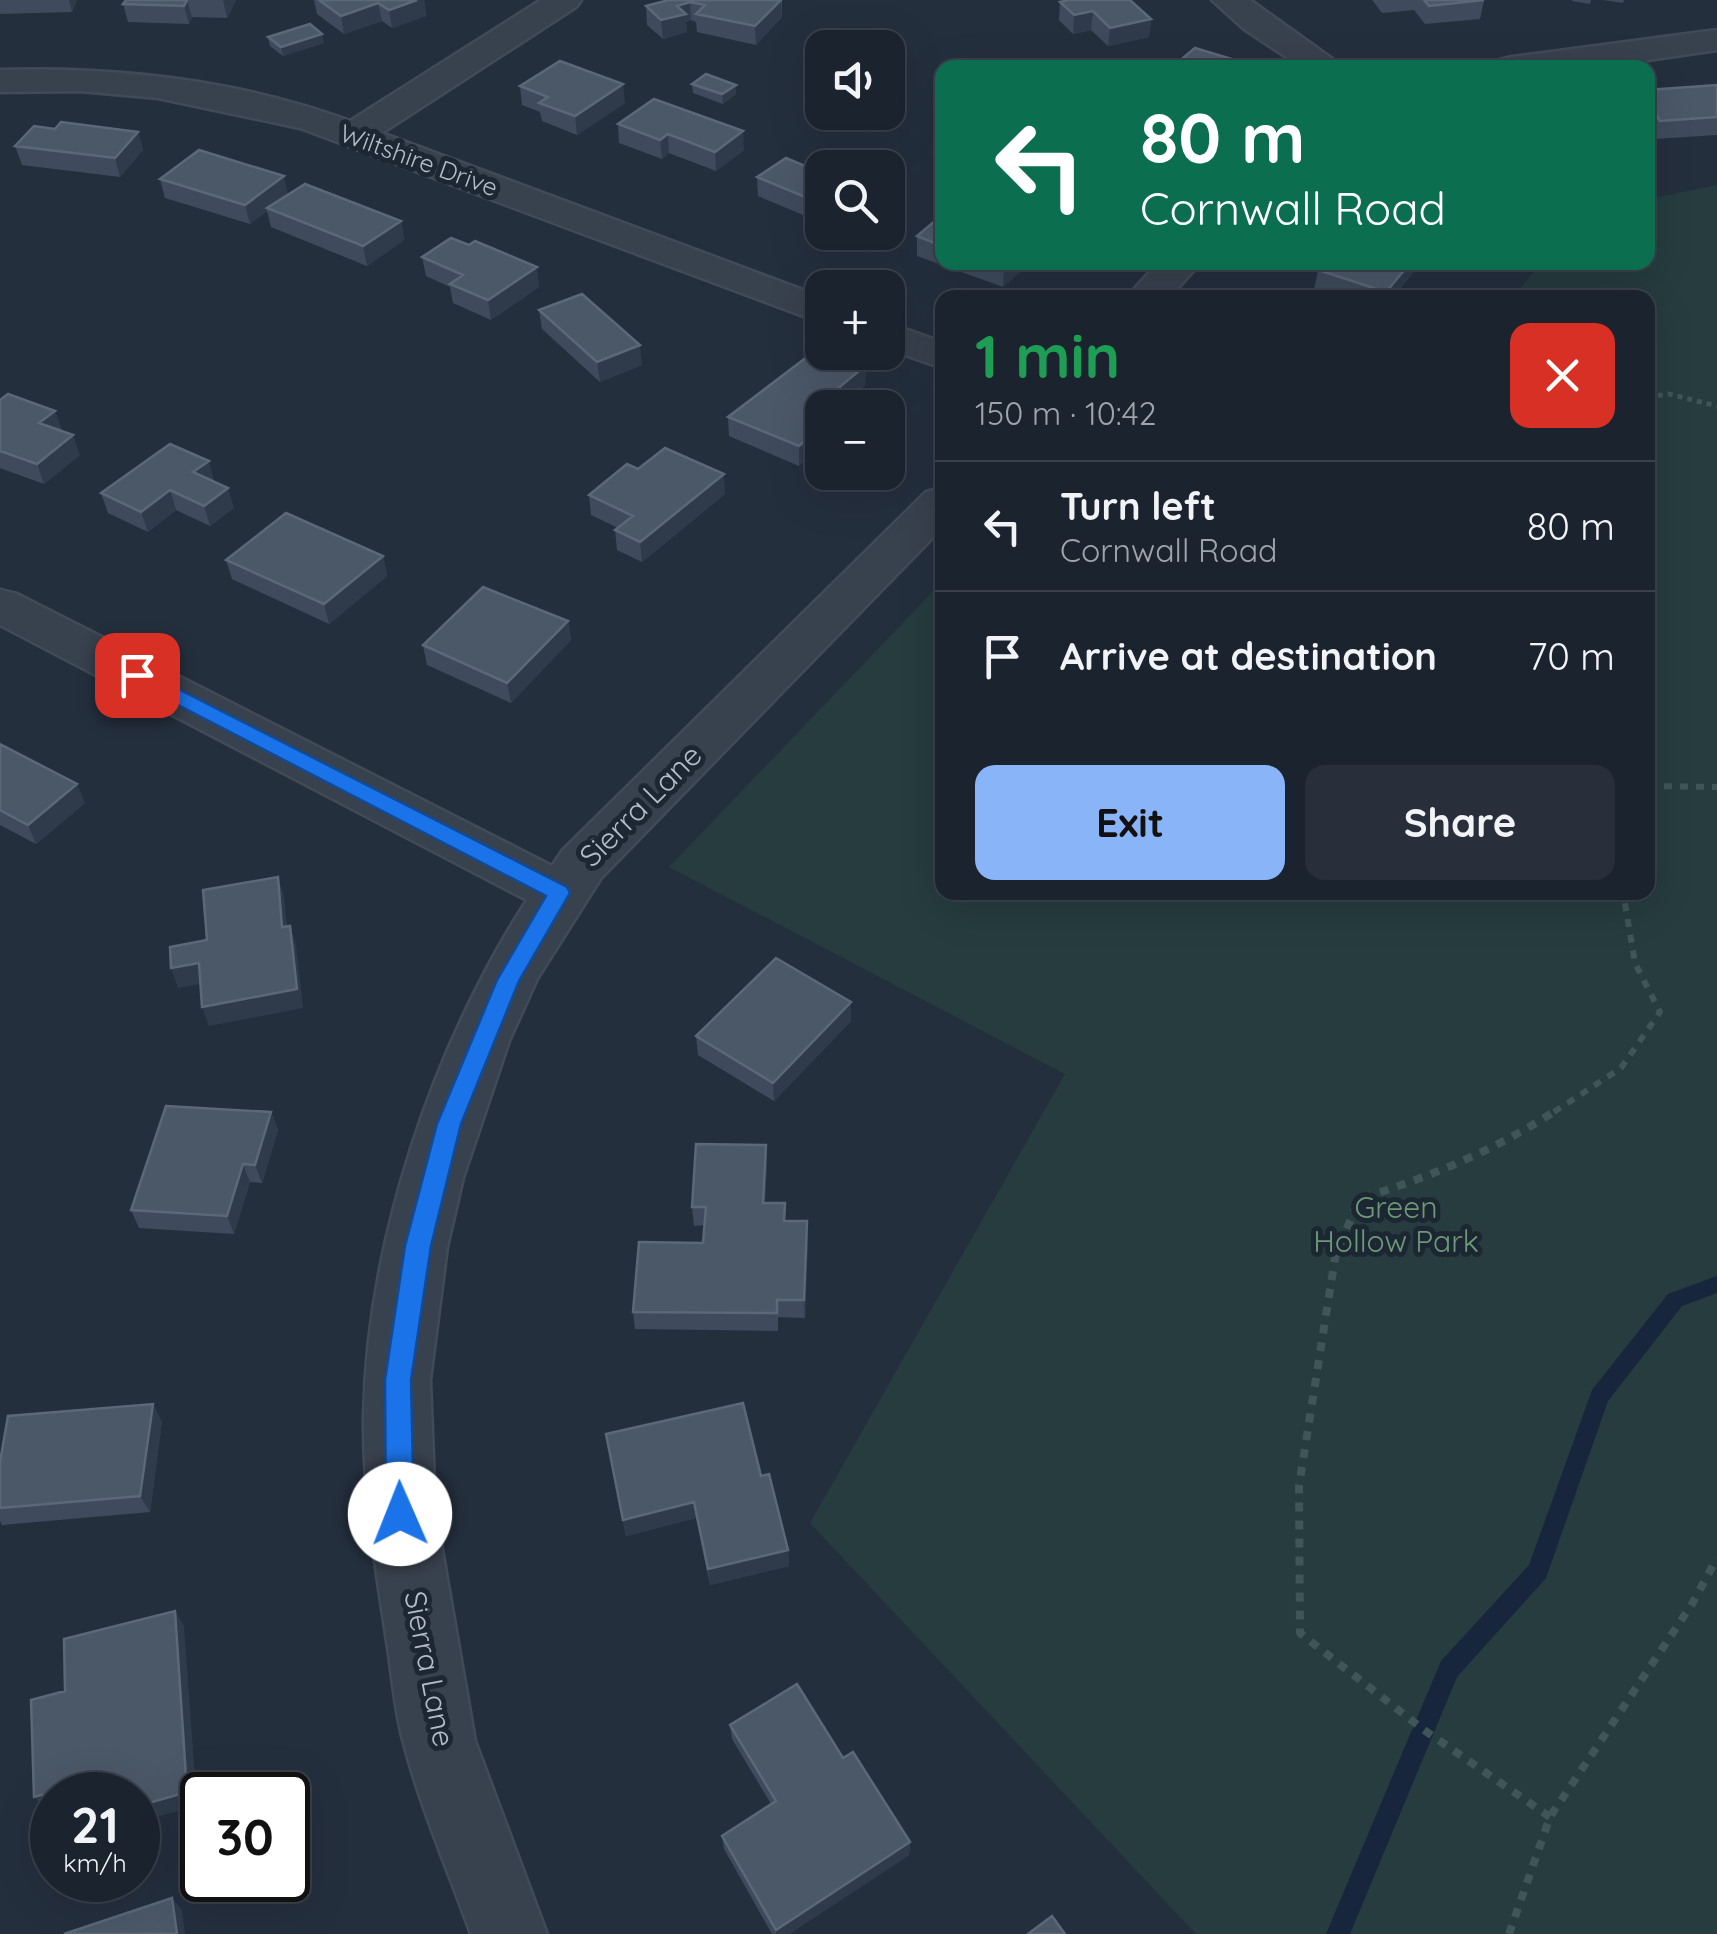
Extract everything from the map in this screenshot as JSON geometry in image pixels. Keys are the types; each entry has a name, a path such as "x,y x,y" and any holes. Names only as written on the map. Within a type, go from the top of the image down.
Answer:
{"street":[{"path":"354,135 564,0"},
{"path":"1229,0 1315,60"},
{"path":"1571,60 1717,40"},
{"name":"Wiltshire Drive","path":"0,81 102,81 172,87 232,98 354,135 805,305"},
{"path":"1154,290 1174,270"},
{"path":"905,342 935,353"},
{"name":"Sierra Lane","path":"509,1934 438,1739 400,1514 398,1380 418,1246 449,1124 508,980 559,893 582,864 935,509"},
{"path":"0,605 559,893"}],"path":[{"path":"1655,396 1669,394 1717,406"},
{"path":"1655,786 1717,788"},
{"path":"1550,1817 1424,1730 1300,1633 1299,1486 1335,1258 1359,1198 1420,1180 1516,1136 1621,1068 1660,1012 1635,962 1624,900"},
{"path":"1509,1934 1550,1817 1692,1604 1717,1558"}],"green space":[{"name":"Green Hollow Park","path":"1717,185 1717,1934 1196,1934 810,1523 1065,1074 669,867 935,589 935,900 1655,900 1655,290 1519,290 1535,270 1655,270 1655,198"}],"building":[{"path":"126,0 187,0 184,6 123,4"},
{"path":"319,0 417,0 389,10 378,3 341,16"},
{"path":"669,0 781,0 755,26 696,14 705,5 690,2 677,6 686,14 661,20 646,6"},
{"path":"1130,0 1151,19 1110,28 1093,11 1074,15 1060,2"},
{"path":"1424,0 1484,0 1429,6"},
{"path":"310,24 322,34 281,47 268,37"},
{"path":"1195,48 1232,59 1231,60 1181,60"},
{"path":"560,61 623,84 575,116 539,103 548,97 520,86"},
{"path":"706,74 736,85 722,94 692,84"},
{"path":"1717,85 1717,117 1660,121 1655,114 1655,89"},
{"path":"654,99 743,131 715,152 668,134 660,140 618,124"},
{"path":"61,122 138,132 115,158 15,146 34,126 55,129"},
{"path":"199,150 284,176 245,205 160,179"},
{"path":"786,158 805,166 805,197 757,177"},
{"path":"305,184 401,221 363,246 267,208"},
{"path":"935,221 935,243 917,236"},
{"path":"451,238 469,245 475,241 537,267 488,300 450,284 463,275 422,257"},
{"path":"1318,270 1404,270 1388,290"},
{"path":"582,294 640,345 597,362 539,310"},
{"path":"805,358 805,370 860,370 836,390 805,390 805,441 799,446 728,417"},
{"path":"8,394 55,411 39,423 73,435 37,464 0,451 0,400"},
{"path":"170,444 209,461 193,472 228,488 204,506 170,490 141,512 101,493"},
{"path":"665,448 724,474 640,542 615,530 633,516 589,495 627,464 638,469"},
{"path":"286,513 383,556 324,604 226,560"},
{"path":"483,587 568,621 507,683 423,645"},
{"path":"0,744 77,784 28,825 0,810"},
{"path":"278,877 282,927 290,926 297,989 202,1007 199,963 171,968 170,947 207,940 203,890"},
{"path":"776,958 851,1002 773,1083 696,1036"},
{"path":"166,1106 271,1112 255,1165 243,1164 227,1216 131,1210"},
{"path":"696,1144 766,1145 763,1203 785,1203 784,1221 807,1221 804,1300 777,1300 777,1313 633,1312 639,1242 703,1243 706,1207 692,1207"},
{"path":"743,1403 761,1476 769,1474 788,1550 708,1569 694,1502 623,1520 606,1434"},
{"path":"153,1404 140,1496 0,1508 0,1462 8,1416"},
{"path":"175,1611 186,1772 180,1772 180,1794 160,1800 160,1772 33,1772 31,1700 65,1691 64,1639"},
{"path":"797,1684 843,1758 853,1752 910,1842 776,1930 722,1836 776,1801 730,1725"},
{"path":"172,1898 177,1934 64,1934"},
{"path":"1052,1916 1065,1934 1028,1934"}],"waterway":[{"path":"1338,1934 1449,1669 1538,1571 1599,1396 1675,1300 1717,1284"}],"route":[{"path":"137,675 559,893 508,980 449,1124 418,1246 398,1380 400,1514"}]}
